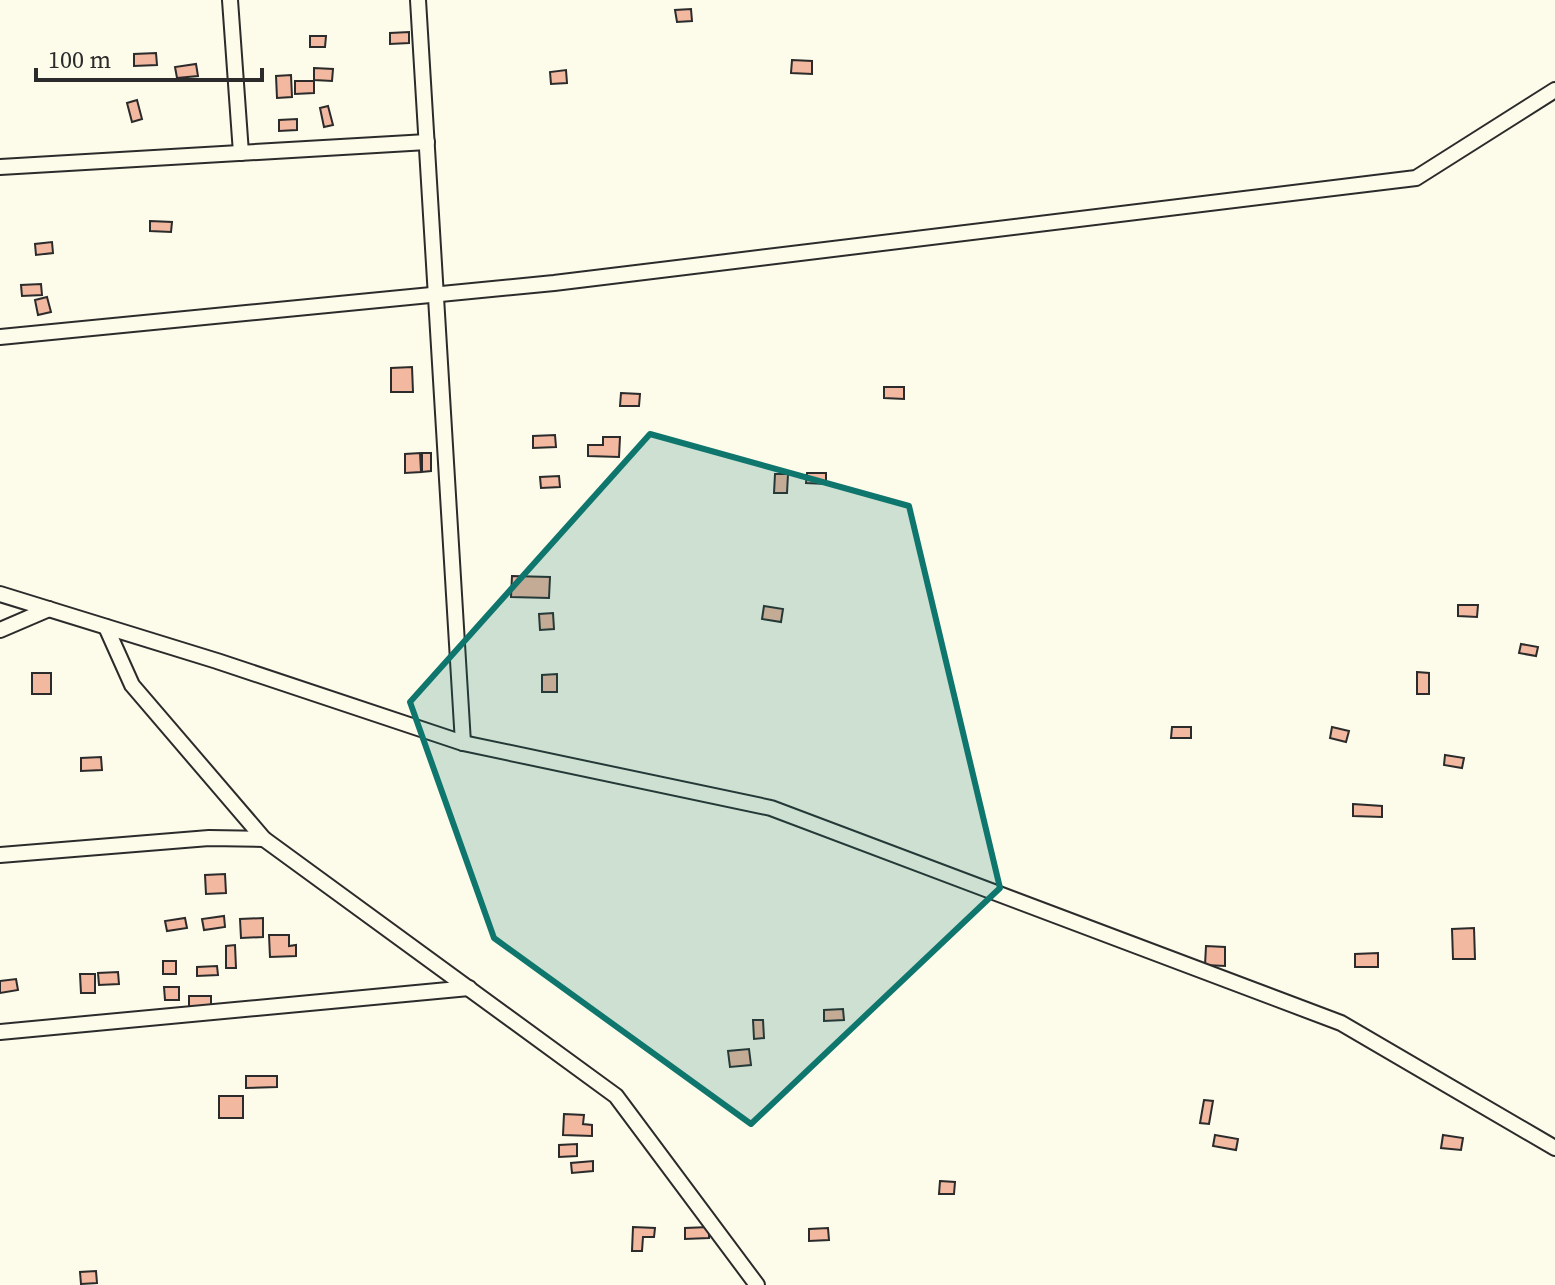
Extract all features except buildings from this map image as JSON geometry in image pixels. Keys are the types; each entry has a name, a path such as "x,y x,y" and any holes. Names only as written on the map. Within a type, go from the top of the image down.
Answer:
{"street":[{"path":"230,0 241,153"},
{"path":"418,0 463,743"},
{"path":"0,337 554,283 1416,178 1555,90"},
{"path":"0,167 427,142"},
{"path":"0,594 463,743 771,808 1341,1023 1555,1148"},
{"path":"0,630 49,609"},
{"path":"106,627 132,685 264,839 616,1096 757,1285"},
{"path":"0,855 209,838 264,839"},
{"path":"0,1032 469,988"}],"highlighted area":[{"path":"650,434 909,506 1000,888 751,1124 494,938 410,702"}]}
